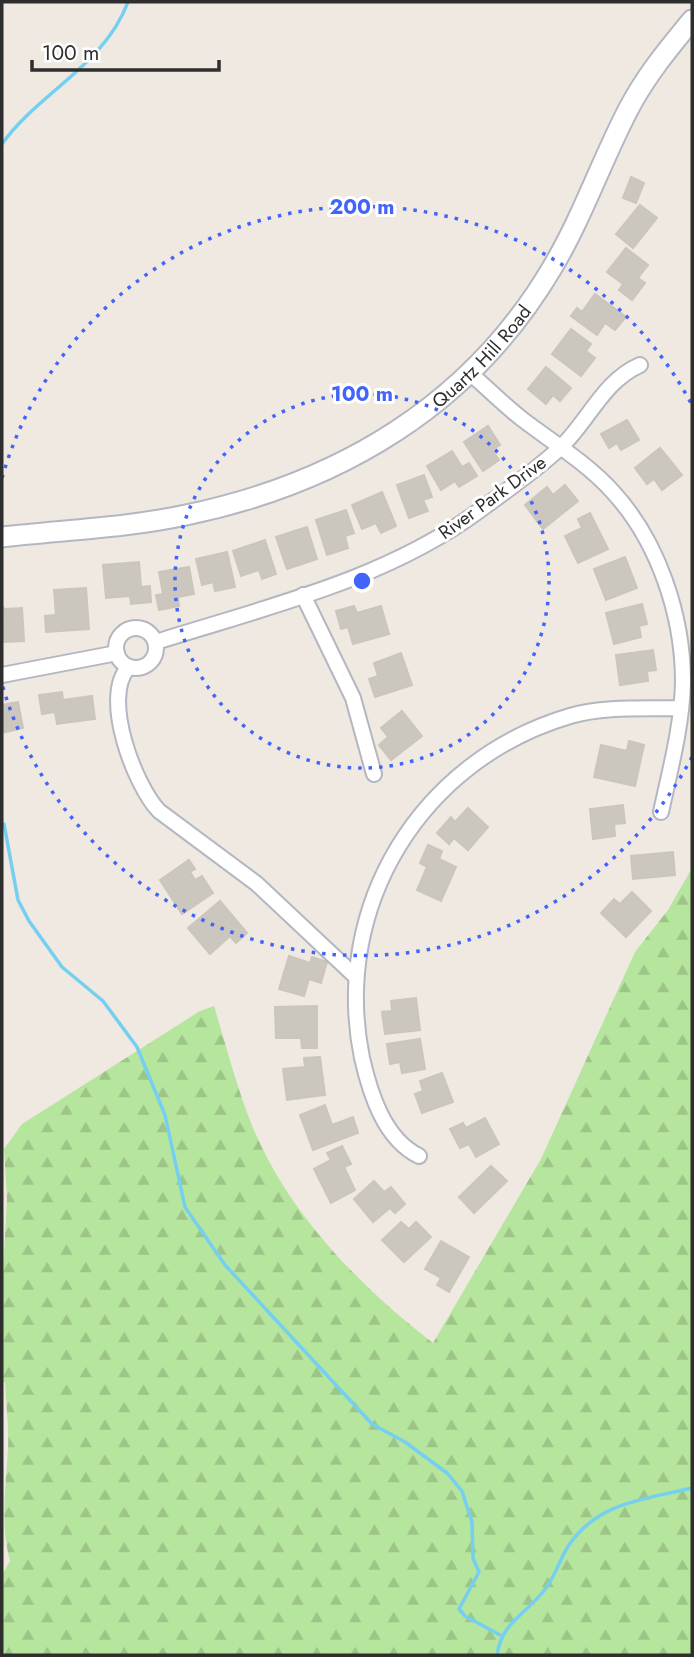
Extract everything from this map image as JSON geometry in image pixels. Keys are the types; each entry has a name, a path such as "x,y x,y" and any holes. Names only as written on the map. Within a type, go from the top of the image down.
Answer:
{"street":[{"name":"Quartz Hill Road","path":"2,537 161,520 232,503 348,460 392,436 470,373 512,327 553,267 634,98 655,65 692,20"},
{"name":"River Park Drive","path":"156,642 350,579 426,544 478,512 561,448 615,380 640,365"},
{"path":"470,373 519,417 561,448 612,492 638,524 655,555 671,602 680,643 683,682 681,708 661,812"},
{"path":"303,595 354,698 374,774"},
{"path":"133,628 146,630 156,642 156,653 149,665 128,668 117,653 121,634 133,628"},
{"path":"2,675 117,653"},
{"path":"128,668 119,685 119,716 146,799 257,884 356,976"},
{"path":"419,1156 391,1132 372,1092 358,1035 356,976 372,901 397,848 433,801 475,763 523,733 572,716 603,710 681,708"}],"green space":[{"path":"692,868 692,1655 2,1655 2,1575 10,1561 4,1520 8,1424 5,1382 2,1382 2,1295 7,1198 4,1149 22,1124 200,1011 214,1006 251,1123 284,1187 327,1245 378,1297 433,1343 541,1159 635,952 668,910"}],"building":[{"path":"631,177 644,183 636,203 623,198"},
{"path":"640,205 657,218 633,248 616,234"},
{"path":"626,248 648,265 638,278 645,283 632,300 619,290 623,284 607,272"},
{"path":"595,294 626,317 615,330 605,323 597,335 571,316 577,308 582,312"},
{"path":"571,329 591,344 586,351 595,358 581,376 552,354"},
{"path":"546,367 571,388 560,401 553,395 546,404 528,389"},
{"path":"627,420 639,440 621,450 617,443 609,448 601,434"},
{"path":"488,426 500,445 492,450 499,460 483,471 464,442"},
{"path":"660,448 682,475 662,490 654,479 647,484 635,468"},
{"path":"452,451 462,467 469,463 477,476 459,487 455,481 441,490 427,466"},
{"path":"424,475 432,497 423,500 428,511 409,518 397,485"},
{"path":"565,485 578,501 543,529 525,505 547,487 553,495"},
{"path":"382,492 396,526 381,533 376,523 362,529 352,505"},
{"path":"346,510 354,533 345,536 348,548 327,555 316,520"},
{"path":"590,513 608,549 578,563 565,536 582,528 578,519"},
{"path":"307,527 317,559 287,569 276,537"},
{"path":"265,540 276,574 262,579 259,570 241,576 233,551"},
{"path":"227,552 235,587 215,591 213,582 202,585 196,559"},
{"path":"625,557 637,588 606,600 594,569"},
{"path":"139,562 141,587 150,586 151,602 131,604 130,596 106,598 103,565"},
{"path":"189,567 194,594 178,597 179,606 159,610 156,595 163,594 159,572"},
{"path":"86,588 89,629 46,632 45,616 56,615 54,590"},
{"path":"2,604 4,609 22,608 24,641 3,642"},
{"path":"642,604 647,624 639,626 641,637 614,644 606,613"},
{"path":"354,606 357,613 381,606 389,634 353,644 348,627 341,629 336,611"},
{"path":"653,650 656,670 647,671 648,681 620,685 616,655"},
{"path":"401,653 412,685 375,697 369,679 378,676 374,663"},
{"path":"62,692 63,700 92,696 95,719 57,724 55,712 42,714 39,695"},
{"path":"18,702 23,728 2,733 2,705"},
{"path":"402,711 422,736 391,760 379,745 388,737 381,728"},
{"path":"629,741 644,745 635,786 594,777 601,745 627,751"},
{"path":"623,805 625,823 614,824 615,836 593,839 590,809"},
{"path":"468,808 488,827 468,850 454,838 449,844 437,833 451,817 455,822"},
{"path":"428,845 442,851 439,859 456,867 441,901 417,890 427,867 420,863"},
{"path":"673,852 675,875 633,879 631,856"},
{"path":"189,860 195,869 190,872 195,880 202,876 213,893 182,914 160,880"},
{"path":"632,892 651,911 626,937 601,913 614,899 620,904"},
{"path":"220,901 247,933 236,943 230,936 210,954 188,928"},
{"path":"289,956 310,963 312,957 327,962 321,983 309,979 304,996 279,989"},
{"path":"416,998 420,1030 385,1034 382,1012 392,1011 391,1001"},
{"path":"317,1006 317,1048 302,1048 301,1038 276,1038 275,1007"},
{"path":"420,1039 425,1069 402,1073 400,1062 390,1064 387,1044"},
{"path":"320,1057 325,1095 287,1100 283,1069 305,1067 304,1058"},
{"path":"442,1073 453,1102 422,1113 415,1094 423,1091 420,1081"},
{"path":"325,1105 332,1125 353,1117 358,1133 313,1150 300,1115"},
{"path":"485,1118 499,1144 476,1157 469,1144 460,1148 450,1129 463,1123 466,1128"},
{"path":"342,1146 351,1164 344,1167 355,1190 331,1203 314,1169 331,1160 327,1153"},
{"path":"491,1166 507,1181 474,1213 459,1197"},
{"path":"374,1181 384,1192 391,1187 405,1204 395,1213 390,1208 373,1222 354,1199"},
{"path":"401,1222 409,1229 416,1222 431,1237 404,1262 382,1240"},
{"path":"441,1241 469,1257 449,1292 437,1285 441,1278 425,1269"}],"waterway":[{"path":"2,144 34,109 87,62 103,44 128,2"},
{"path":"4,824 18,900 29,921 62,967 103,1001 137,1047 165,1115 185,1207 225,1265 372,1424 405,1442 447,1473 462,1491 472,1522 473,1558 479,1572 459,1609 465,1616 500,1635"},
{"path":"497,1655 508,1627 547,1587 569,1545 581,1531 594,1520 624,1505 692,1488"}]}
